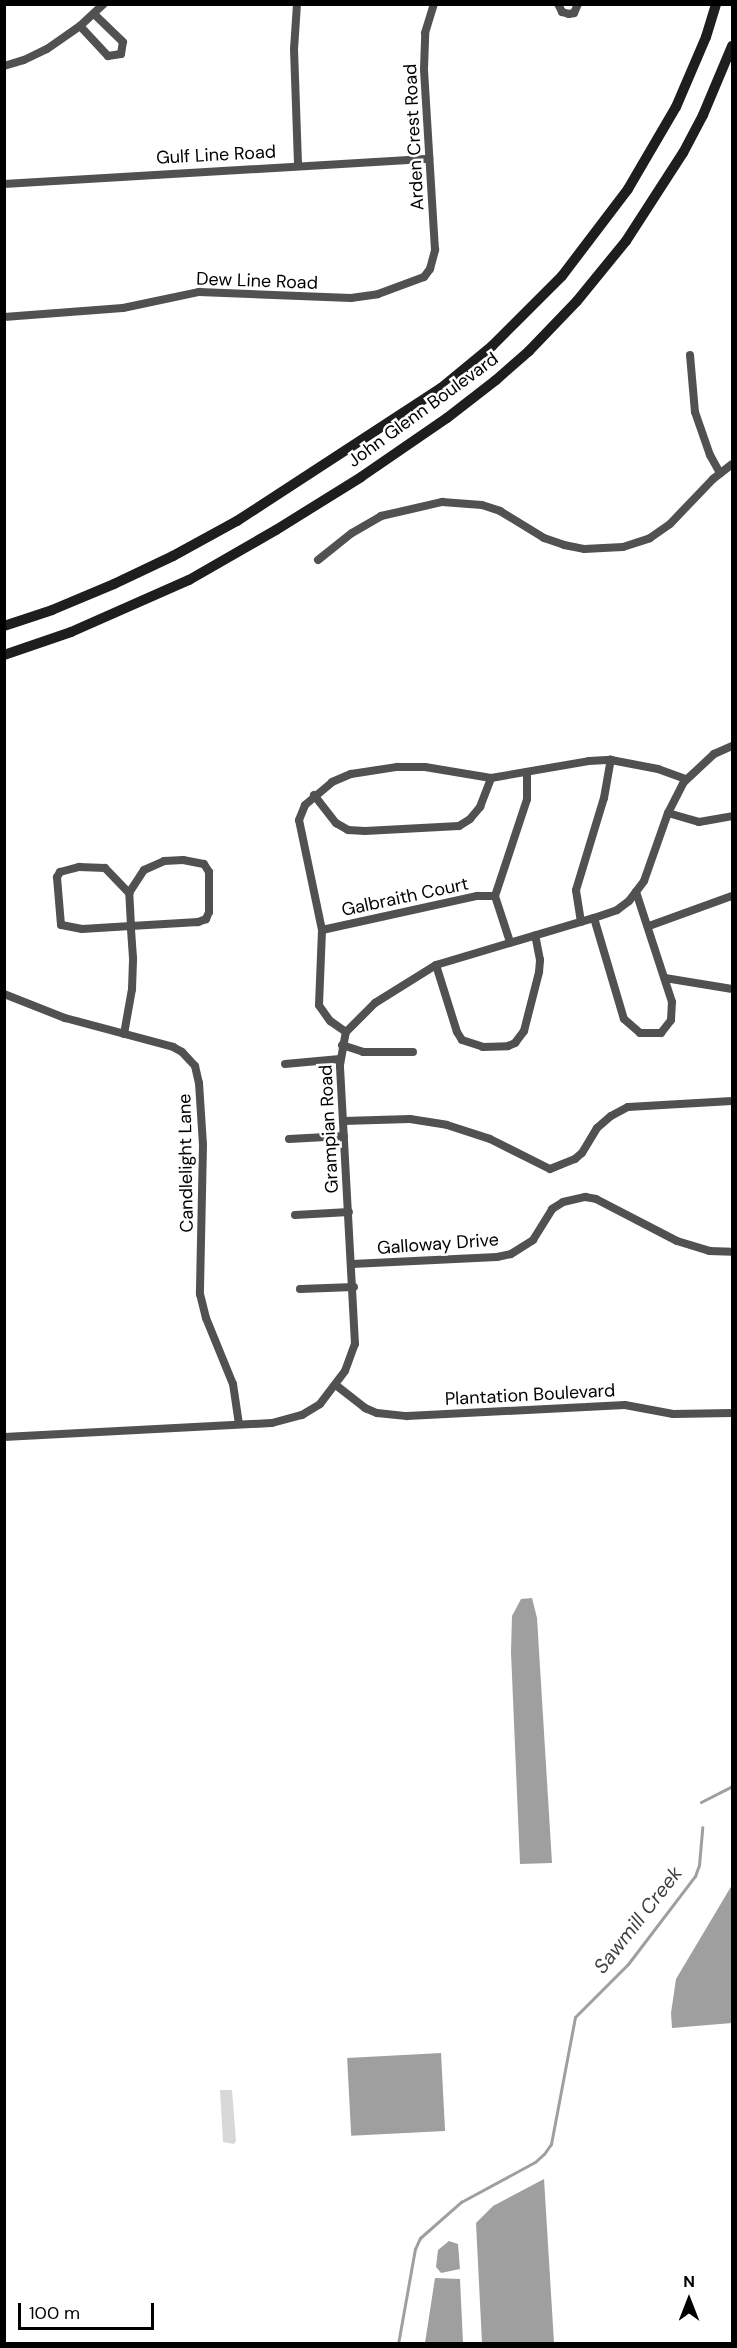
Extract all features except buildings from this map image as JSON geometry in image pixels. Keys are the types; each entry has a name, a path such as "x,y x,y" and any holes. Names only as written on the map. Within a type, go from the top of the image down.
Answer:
{"main road":[{"name":"John Glenn Boulevard","path":"4,626 52,610 114,584 173,556 237,521 441,388 492,346 562,276 628,189 676,107 706,37 716,4"},
{"name":"John Glenn Boulevard","path":"4,655 71,632 189,580 276,530 361,477 447,418 496,380 529,351 577,301 626,242 683,153 703,115 732,46"}],"street":[{"path":"4,66 47,49 80,26 104,4"},
{"path":"297,4 294,49 298,165"},
{"name":"Arden Crest Road","path":"430,269 435,250 424,69 425,33 434,4"},
{"path":"558,4 562,12 569,14 574,13 578,4"},
{"path":"80,26 108,56 121,54 123,42 94,14"},
{"name":"Gulf Line Road","path":"4,184 429,159"},
{"name":"Dew Line Road","path":"4,316 123,308 199,292 351,298 378,294 420,279 430,269"},
{"path":"690,355 695,412 710,455 720,473"},
{"path":"318,560 351,533 381,516 442,502 491,508 544,538 564,545 584,549 623,546 650,538 670,524 720,473 732,464"},
{"name":"Grampian Road","path":"4,1437 272,1423 302,1415 320,1404 337,1386 351,1360 355,1344 354,1287 340,1059 346,1032 375,1003 436,965 616,910 636,892 644,881 668,813 686,780 714,754 732,746"},
{"path":"346,1032 330,1021 319,1005 322,930 299,820 300,813 315,795 332,782 351,774 397,767 425,767 491,778 589,761 611,760 658,769 686,780"},
{"path":"581,922 576,890 604,798 611,760"},
{"path":"510,942 495,896 527,799 527,772"},
{"path":"315,795 336,823 348,830 459,826 470,819 480,807 491,778"},
{"path":"668,813 699,822 732,816"},
{"path":"124,1034 132,989 131,926 129,893 144,870 164,861 183,860 204,864 209,872 209,912 206,919 198,922 131,926 82,928 61,925 57,877 60,872 79,867 105,868 129,893"},
{"path":"594,918 627,1024 640,1033 661,1033 671,1020 673,1012 649,926 636,892"},
{"name":"Galbraith Court","path":"322,930 477,896 495,896"},
{"path":"649,926 732,896"},
{"path":"436,965 457,1032 462,1040 483,1047 508,1046 515,1043 524,1031 539,972 540,960 536,935"},
{"path":"665,978 732,989"},
{"name":"Candlelight Lane","path":"4,993 65,1018 173,1047 182,1052 195,1066 200,1083 203,1145 200,1294 206,1317 232,1384 239,1424"},
{"path":"342,1045 363,1052 413,1052"},
{"path":"285,1064 340,1059"},
{"path":"343,1121 410,1119 447,1125 490,1139 550,1169 562,1166 582,1153 597,1128 623,1109 640,1105 732,1101"},
{"path":"289,1139 344,1136"},
{"name":"Galloway Drive","path":"352,1264 497,1257 511,1254 533,1240 552,1209 573,1198 596,1199 677,1241 709,1251 732,1252"},
{"path":"296,1215 349,1212"},
{"path":"300,1289 354,1287"},
{"name":"Plantation Boulevard","path":"337,1386 365,1408 377,1413 407,1416 625,1405 673,1414 732,1413"}],"shaded area":[{"path":"532,1598 537,1618 552,1863 520,1864 511,1652 512,1616 521,1599"},
{"path":"732,1885 732,2023 672,2028 671,2013 676,1979"},
{"path":"441,2053 445,2131 351,2136 347,2058"},
{"path":"220,2090 232,2090 236,2141 234,2144 223,2142"},
{"path":"544,2179 554,2343 482,2343 476,2223 493,2206"},
{"path":"449,2241 458,2244 460,2269 441,2273 436,2267 438,2250"},
{"path":"435,2278 460,2279 463,2343 425,2343"}],"waterway":[{"name":"Sawmill Creek","path":"701,1802 732,1786"},
{"name":"Sawmill Creek","path":"398,2344 415,2249 420,2238 461,2202 535,2162 551,2144 575,2017 628,1964 695,1876 699,1865 702,1827"}]}
